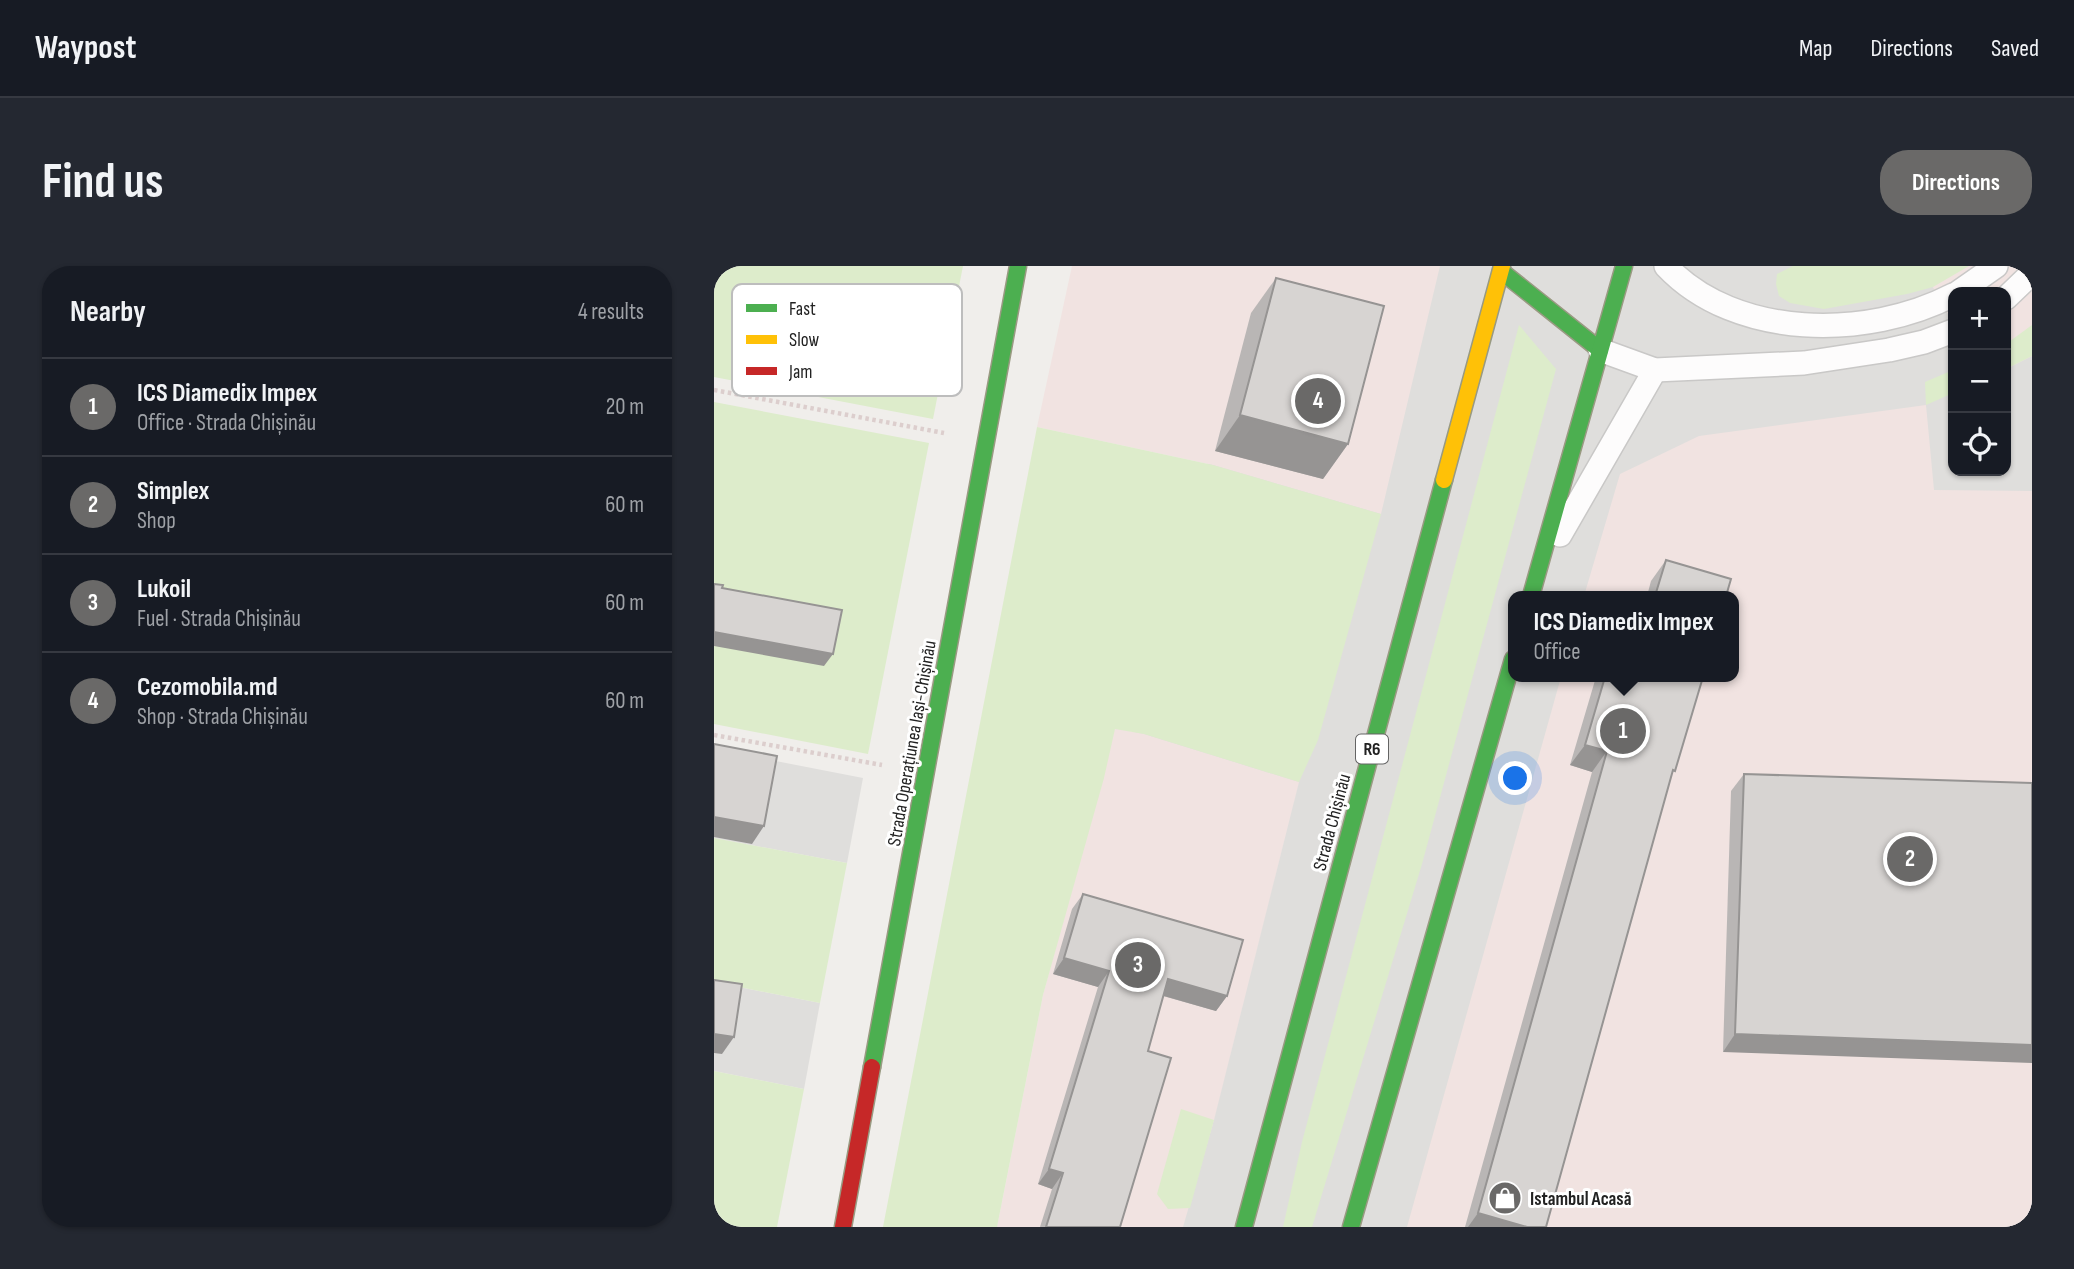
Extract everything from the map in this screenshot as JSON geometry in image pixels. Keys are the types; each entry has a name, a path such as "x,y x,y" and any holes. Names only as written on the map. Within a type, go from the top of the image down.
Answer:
{"main road":[{"name":"Strada Operațiunea Iași-Chișinău","path":"843,1227 1018,266"},
{"path":"1532,591 1624,266"},
{"path":"1501,268 1601,350"},
{"name":"Strada Chișinău","path":"1244,1227 1501,268"},
{"path":"1351,1227 1508,677"}],"lane":[{"path":"1666,266 1712,301 1751,316 1807,326 1845,325 1901,317 1948,297"},
{"path":"1966,287 1996,266"},
{"path":"2011,293 2032,274"},
{"path":"1601,350 1655,370 1804,363 1889,350 1948,333"},
{"path":"1537,574 1655,370"}],"path":[{"path":"714,390 732,393"},
{"path":"746,396 986,441"},
{"path":"714,735 927,774"}],"shaded area":[{"path":"1072,266 1440,266 1381,514 1213,465 1037,427"},
{"path":"1262,266 2032,266 2032,1227 997,1227"},
{"path":"1921,266 2032,266 2032,356 2011,366 2011,287 1948,287 1948,314"},
{"path":"1926,405 1934,490 2032,491 2032,1227 1407,1227 1560,682 1739,682 1739,591 1585,591 1620,474 1699,436"},
{"path":"1115,728 1144,734 1299,782 1214,1120 1183,1227 997,1227 1043,995"},
{"path":"714,749 863,778 847,863 714,838"},
{"path":"714,982 820,1003 804,1089 714,1071"}],"green space":[{"path":"714,266 963,266 959,284 732,284 732,380 714,377"},
{"path":"1793,266 1969,266 1933,287 1824,309 1790,303 1779,296 1777,274"},
{"path":"1519,325 1556,369 1422,864 1312,1227 1283,1227 1302,1142"},
{"path":"2032,325 2032,356 2011,366 2011,340"},
{"path":"1948,372 1948,395 1926,405 1925,382"},
{"path":"813,396 938,396 933,419"},
{"path":"714,402 929,443 868,754 714,724"},
{"path":"1037,427 1213,465 1381,514 1318,740 1299,782 1144,734 1115,729 1104,778 1043,995 997,1227 883,1227"},
{"path":"714,838 847,863 820,1003 714,982"},
{"path":"714,1071 804,1089 777,1227 714,1227"},
{"path":"1181,1109 1214,1120 1190,1208 1168,1209 1157,1194"}],"building":[{"path":"1276,278 1384,306 1348,444 1240,415"},
{"path":"1666,560 1731,579 1727,591 1657,591"},
{"path":"714,584 723,585 722,588 842,610 833,654 714,632"},
{"path":"1604,682 1702,682 1675,771 1673,770 1546,1227 1527,1227 1478,1213 1607,751 1585,745"},
{"path":"714,744 777,756 764,826 714,817"},
{"path":"1744,774 2032,783 2032,1045 1735,1034"},
{"path":"1083,894 1243,940 1227,996 1168,979 1148,1051 1171,1058 1120,1227 1046,1227 1063,1173 1049,1169 1109,971 1064,958"},
{"path":"714,980 742,984 734,1037 714,1034"}],"traffic: fast":[{"path":"872,1067 1018,266"},
{"path":"1532,591 1624,266"},
{"path":"1501,271 1600,350"},
{"path":"1244,1227 1444,480"},
{"path":"1351,1227 1508,677"}],"traffic: slow":[{"path":"1444,480 1502,266"}],"traffic: jam":[{"path":"843,1227 872,1067"}],"place":[{"name":"Cezomobila.md","path":"1318,401"},
{"name":"ICS Diamedix Impex","path":"1623,731"},
{"name":"Simplex","path":"1910,859"},
{"name":"Lukoil","path":"1138,965"},
{"name":"Istambul Acasă","path":"1505,1198"}]}
